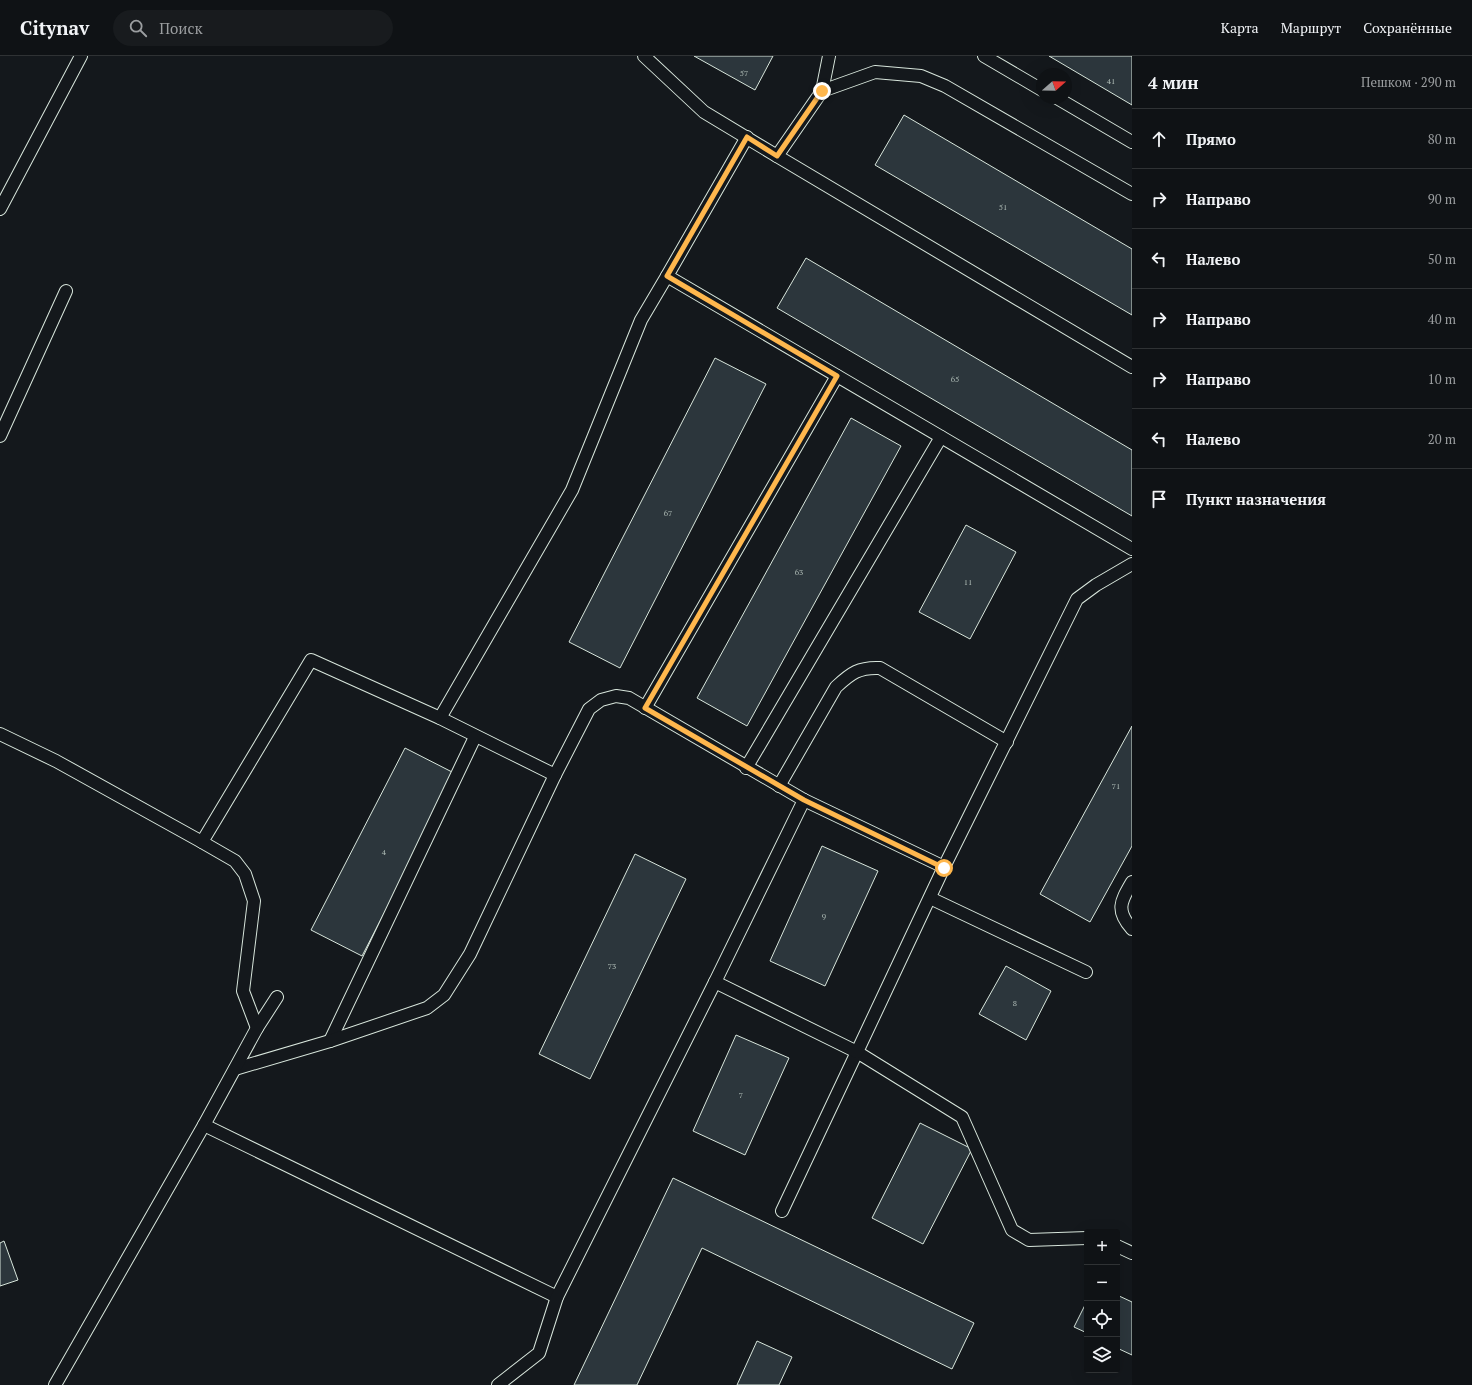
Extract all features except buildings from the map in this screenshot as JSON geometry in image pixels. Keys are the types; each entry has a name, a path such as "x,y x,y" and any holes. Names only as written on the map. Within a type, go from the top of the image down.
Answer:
{"lane":[{"path":"0,209 81,56"},
{"path":"644,56 704,112 1132,367"},
{"path":"777,156 822,91 829,56"},
{"path":"984,56 1036,86"},
{"path":"822,91 875,72 921,76 945,86 1132,194"},
{"path":"1066,104 1132,142"},
{"path":"440,718 572,490 641,320 747,137"},
{"path":"667,276 1132,549"},
{"path":"0,436 66,291"},
{"path":"645,708 837,376"},
{"path":"746,768 941,437"},
{"path":"782,1211 944,868 1077,599 1096,585 1132,564"},
{"path":"202,842 311,660 440,718 475,737 555,775"},
{"path":"779,786 836,687 848,675 865,668 880,668 1006,742"},
{"path":"234,1069 330,1041 427,1008 444,995 470,954 555,775 589,709 601,700 616,696 629,698 746,768 804,800 944,868"},
{"path":"0,734 56,761 235,861 245,874 254,901 243,991 257,1028"},
{"path":"330,1041 475,737"},
{"path":"498,1385 539,1353 557,1297 715,982 804,800"},
{"path":"1132,882 1121,901 1122,914 1132,929"},
{"path":"930,898 1086,972"},
{"path":"715,982 858,1052 962,1117 1012,1230 1029,1240 1084,1238"},
{"path":"55,1385 276,997"},
{"path":"204,1125 557,1297"},
{"path":"1120,1247 1132,1253"}],"route":[{"path":"822,91 777,156 747,137 667,276 837,376 645,708 746,768 804,800 944,868"}]}
